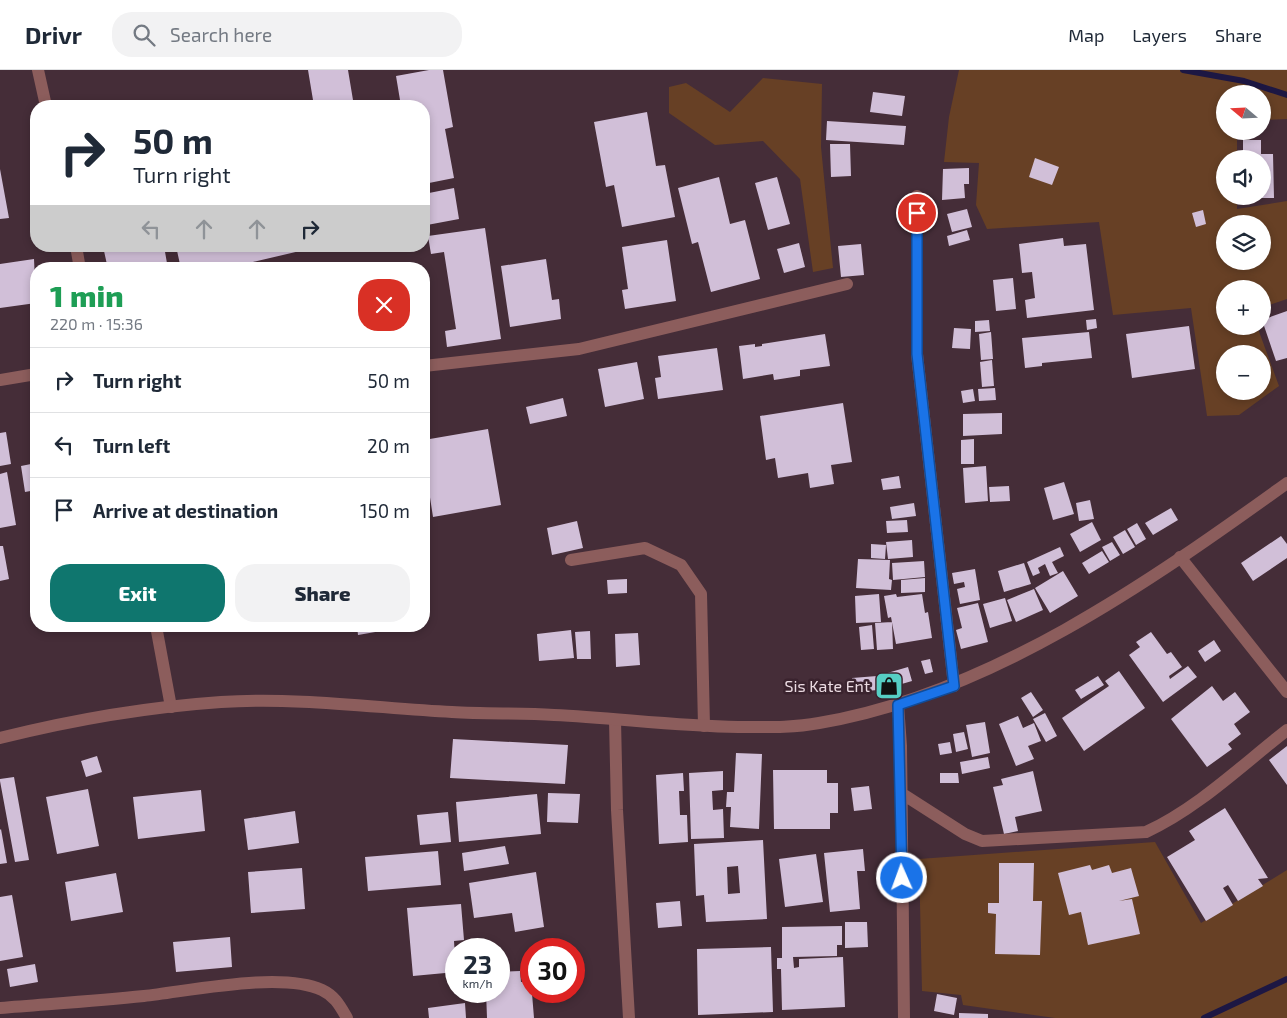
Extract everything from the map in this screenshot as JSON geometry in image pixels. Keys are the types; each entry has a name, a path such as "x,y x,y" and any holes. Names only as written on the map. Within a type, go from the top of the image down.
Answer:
{"street":[{"path":"38,70 45,100"},
{"path":"917,196 917,354 954,686"},
{"path":"430,365 579,349 847,284"},
{"path":"0,380 30,375"},
{"path":"0,738 172,707 223,702 286,701 704,726 803,725 865,714 954,686 1038,644 1122,595 1287,483"},
{"path":"571,560 645,548 681,565 701,594 704,726"},
{"path":"1180,557 1287,692"},
{"path":"157,632 172,707"},
{"path":"898,705 904,1018"},
{"path":"615,720 617,810 629,1018"},
{"path":"901,793 965,834 982,841 1146,832 1162,825 1196,802 1287,730"},
{"path":"0,1008 290,982 322,990 336,1000 347,1018"}],"shaded area":[{"path":"959,70 1287,70 1287,119 1271,120 1271,85 1216,85 1216,140 1237,140 1237,150 1216,150 1216,205 1237,205 1237,209 1287,201 1287,299 1271,304 1271,280 1216,280 1216,335 1260,335 1264,345 1216,345 1216,400 1260,400 1239,415 1207,416 1191,308 1113,315 1099,222 987,229 976,205 979,163 944,162 949,117"},
{"path":"763,78 822,84 821,147 833,268 813,272 800,179 763,141 715,145 669,113 669,87 686,83 730,112"},
{"path":"1271,364 1279,386 1271,392"},
{"path":"1155,842 1201,923 1287,870 1287,1018 1055,1018 963,1005 961,995 922,991 919,859"}],"building":[{"path":"308,70 348,70 353,100 313,100"},
{"path":"429,70 443,70 453,127 445,129 454,178 430,183 430,100 400,100 396,76"},
{"path":"873,92 905,96 902,116 870,112"},
{"path":"647,112 656,166 665,165 675,217 622,227 614,185 606,187 594,122"},
{"path":"827,121 906,126 904,145 826,140"},
{"path":"1243,140 1261,140 1261,150 1243,150"},
{"path":"830,144 850,144 851,176 831,177"},
{"path":"1271,154 1273,154 1274,198 1271,198"},
{"path":"1035,158 1059,167 1052,185 1029,177"},
{"path":"969,168 969,184 964,184 965,198 942,200 943,169"},
{"path":"0,169 9,218 0,219"},
{"path":"719,177 730,224 745,220 760,279 711,292 698,242 692,244 678,188"},
{"path":"777,177 790,224 768,230 755,183"},
{"path":"454,188 459,219 430,224 430,193"},
{"path":"967,209 972,227 952,232 947,214"},
{"path":"1203,210 1206,224 1196,227 1192,213"},
{"path":"485,228 501,339 447,347 445,331 456,329 444,252 431,254 430,236"},
{"path":"967,230 970,240 949,246 947,236"},
{"path":"1063,238 1064,246 1086,244 1094,310 1027,318 1025,300 1035,298 1032,272 1022,273 1019,244"},
{"path":"667,240 676,301 625,309 622,290 628,289 622,247"},
{"path":"799,243 805,267 784,273 777,249"},
{"path":"861,244 864,275 841,277 838,246"},
{"path":"104,252 165,252 167,262 106,262"},
{"path":"177,252 296,252 253,262 179,262"},
{"path":"34,259 34,262 30,262 30,304 0,308 0,264"},
{"path":"546,259 552,300 559,299 561,319 510,327 501,266"},
{"path":"1013,278 1016,309 996,311 993,280"},
{"path":"1287,311 1287,358 1276,361 1267,335 1271,335 1271,317"},
{"path":"1096,319 1097,328 1087,330 1086,320"},
{"path":"989,320 990,331 975,332 975,321"},
{"path":"1189,326 1195,369 1132,378 1126,334"},
{"path":"954,328 971,329 970,349 952,348"},
{"path":"991,332 993,359 981,360 979,334"},
{"path":"1089,332 1092,358 1042,363 1042,366 1025,368 1022,338"},
{"path":"825,334 830,366 800,370 800,376 774,380 773,374 743,379 739,346 755,344 755,347 762,346 762,344"},
{"path":"717,348 723,390 658,399 655,378 661,377 658,356"},
{"path":"992,360 994,386 982,387 980,362"},
{"path":"637,362 644,399 605,407 598,369"},
{"path":"995,388 996,400 979,401 978,389"},
{"path":"973,389 975,401 963,403 961,391"},
{"path":"563,398 567,416 530,424 526,407"},
{"path":"843,403 852,462 831,465 834,484 810,488 808,473 778,478 775,458 766,460 760,416"},
{"path":"1002,413 1002,434 963,436 963,414"},
{"path":"488,429 501,505 433,517 430,497 430,439"},
{"path":"6,432 11,464 0,466 0,433"},
{"path":"974,439 974,464 961,464 961,440"},
{"path":"30,464 30,491 25,492 21,466"},
{"path":"986,466 988,501 965,503 963,468"},
{"path":"7,472 16,525 0,528 0,474"},
{"path":"899,476 901,488 883,490 881,479"},
{"path":"1064,482 1074,514 1053,520 1044,488"},
{"path":"1009,486 1010,501 990,502 989,487"},
{"path":"1090,500 1094,519 1079,521 1076,503"},
{"path":"914,503 916,516 892,519 890,507"},
{"path":"1171,508 1178,520 1153,535 1145,523"},
{"path":"907,520 908,532 887,533 886,521"},
{"path":"577,521 583,548 552,555 547,528"},
{"path":"1092,522 1101,540 1080,552 1070,534"},
{"path":"1137,523 1146,539 1136,545 1127,529"},
{"path":"1125,530 1135,547 1123,554 1113,537"},
{"path":"1281,536 1287,544 1287,558 1253,581 1241,563"},
{"path":"912,540 913,557 888,559 886,542"},
{"path":"1112,542 1120,555 1110,561 1102,547"},
{"path":"871,544 886,545 885,559 871,558"},
{"path":"0,546 3,546 9,579 0,581"},
{"path":"1060,547 1064,556 1052,562 1058,573 1050,576 1045,564 1038,568 1040,573 1033,576 1027,562"},
{"path":"1102,551 1109,562 1089,574 1082,563"},
{"path":"858,559 890,560 889,579 892,580 891,590 856,588"},
{"path":"924,561 925,577 893,580 892,563"},
{"path":"1024,563 1031,584 1004,592 998,571"},
{"path":"975,569 980,600 960,604 957,589 965,587 964,582 954,584 952,573"},
{"path":"1063,571 1078,596 1050,613 1035,588"},
{"path":"925,578 925,592 901,593 901,580"},
{"path":"627,579 627,593 608,594 607,580"},
{"path":"1034,589 1043,610 1016,622 1007,600"},
{"path":"879,594 881,622 856,623 855,596"},
{"path":"896,594 897,597 922,594 925,613 928,612 932,638 896,644 891,617 888,618 884,596"},
{"path":"1005,598 1012,621 990,628 983,604"},
{"path":"978,603 988,642 961,649 956,630 962,628 957,608"},
{"path":"892,622 893,649 877,650 875,623"},
{"path":"872,625 874,649 861,650 859,627"},
{"path":"571,630 574,658 539,661 537,634"},
{"path":"590,631 591,659 577,659 575,632"},
{"path":"358,632 375,632 358,635"},
{"path":"1151,632 1167,654 1171,652 1182,667 1169,676 1170,679 1188,666 1197,677 1163,702 1129,655 1140,647 1136,642"},
{"path":"638,633 640,665 616,667 615,634"},
{"path":"1214,640 1221,651 1205,662 1198,651"},
{"path":"930,659 933,672 925,674 921,661"},
{"path":"908,667 912,681 881,690 877,676"},
{"path":"1119,671 1145,708 1084,751 1062,718 1109,686 1105,681"},
{"path":"877,676 878,690 853,692 852,678"},
{"path":"1098,676 1104,685 1081,699 1075,690"},
{"path":"1212,686 1223,701 1235,692 1250,712 1234,724 1241,734 1228,744 1232,749 1207,767 1171,719"},
{"path":"1031,692 1043,710 1033,717 1021,698"},
{"path":"1045,713 1057,736 1046,742 1033,719"},
{"path":"1018,716 1023,728 1034,723 1041,741 1028,746 1034,759 1016,766 999,724"},
{"path":"985,722 990,753 972,757 966,725"},
{"path":"964,732 968,749 956,752 953,734"},
{"path":"453,739 568,745 565,784 450,778"},
{"path":"950,742 952,753 940,755 938,744"},
{"path":"1287,746 1287,785 1269,760"},
{"path":"736,753 762,754 759,829 730,827 731,807 726,807 727,792 734,792"},
{"path":"97,756 102,772 86,777 81,761"},
{"path":"988,757 990,768 962,774 960,762"},
{"path":"773,770 827,770 827,783 838,783 838,813 830,813 830,829 774,829"},
{"path":"723,771 723,790 712,791 713,810 723,809 724,838 691,839 689,773"},
{"path":"1033,771 1042,811 1015,817 1018,831 1004,834 993,787 1003,785 1001,779"},
{"path":"683,773 684,791 679,791 680,815 687,815 688,842 659,844 656,775"},
{"path":"940,773 958,773 959,783 940,783"},
{"path":"14,777 29,860 15,862 0,781 0,779"},
{"path":"869,786 872,809 854,811 851,788"},
{"path":"88,789 99,846 57,854 46,797"},
{"path":"201,790 205,831 138,839 133,797"},
{"path":"548,793 580,794 578,823 547,822"},
{"path":"537,794 541,834 459,842 456,802"},
{"path":"1225,808 1268,878 1258,879 1263,886 1238,901 1228,885 1223,888 1233,905 1206,921 1167,857 1195,840 1189,831"},
{"path":"295,811 299,843 248,850 244,819"},
{"path":"448,812 451,842 420,845 417,815"},
{"path":"0,830 7,863 0,864"},
{"path":"763,840 767,919 706,922 704,895 696,896 694,844","holes":["738,866 740,893 728,894 727,867"]},
{"path":"505,846 509,864 464,871 462,853"},
{"path":"863,849 865,871 857,871 860,909 830,912 824,853"},
{"path":"438,851 441,885 368,891 365,857"},
{"path":"816,854 823,902 785,907 779,859"},
{"path":"999,863 1034,863 1033,901 1042,901 1040,955 995,954 996,914 988,913 988,903 999,903"},
{"path":"1090,865 1092,870 1109,865 1112,873 1131,868 1139,896 1119,901 1132,899 1140,934 1088,945 1081,912 1069,915 1058,873"},
{"path":"302,868 305,909 251,913 248,872"},
{"path":"536,872 544,927 515,932 512,913 474,918 469,883"},
{"path":"116,873 123,912 71,921 65,882"},
{"path":"12,895 23,957 0,961 0,897"},
{"path":"680,901 682,926 658,928 656,903"},
{"path":"461,904 464,938 445,938 445,973 413,976 407,908"},
{"path":"845,922 867,922 868,947 845,948"},
{"path":"842,926 842,945 837,945 837,956 793,957 794,968 799,967 799,959 843,957 845,1007 782,1010 781,969 777,969 777,958 782,958 782,927"},
{"path":"230,937 232,967 176,972 173,942"},
{"path":"771,947 773,1012 698,1015 697,949"},
{"path":"35,964 38,982 10,987 7,969"},
{"path":"510,971 520,971 520,1003 533,1003 534,1018 487,1018 486,1003 510,1003"},
{"path":"937,994 957,998 954,1015 934,1011"},
{"path":"465,1003 466,1018 429,1018 428,1008"},
{"path":"959,1013 988,1014 988,1018 959,1018"}],"waterway":[{"path":"1183,70 1244,81 1287,95"},
{"path":"1204,1018 1287,979"}],"place":[{"name":"Sis Kate Ent","path":"889,686"}],"route":[{"path":"902,878 901,746 898,705 954,686 917,354 917,213"}]}
